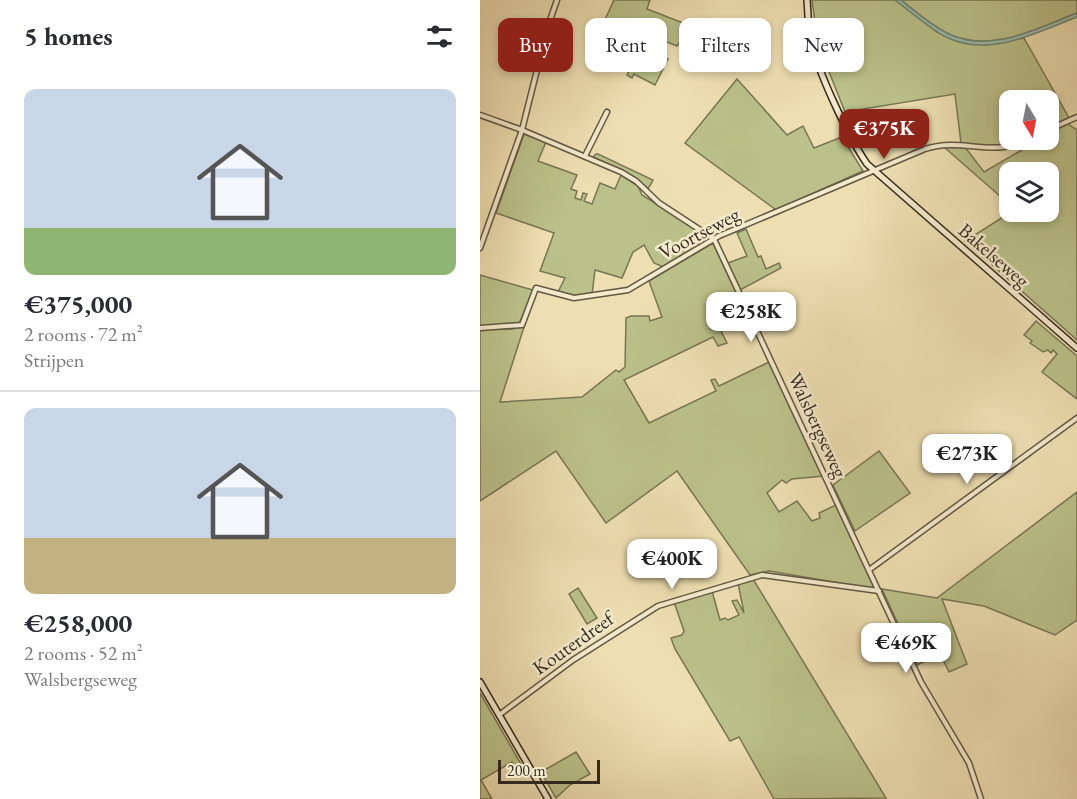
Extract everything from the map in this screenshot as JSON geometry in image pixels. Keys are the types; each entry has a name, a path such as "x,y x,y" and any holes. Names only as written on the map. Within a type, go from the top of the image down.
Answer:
{"main road":[{"name":"Bakelseweg","path":"807,0 810,38 816,57 858,150 892,185 1077,348"},
{"path":"480,682 548,799"}],"street":[{"path":"480,248 522,130 557,0"},
{"path":"585,156 607,112"},
{"path":"480,115 585,156 636,181 659,203 714,239"},
{"path":"1059,125 1077,117"},
{"name":"Voortseweg","path":"480,328 522,325 536,288 574,298 622,292 714,239 933,147 959,144 999,148"},
{"name":"Walsbergseweg","path":"714,239 921,682 969,764 981,799"},
{"path":"869,570 1077,418"},
{"name":"Kouterdreef","path":"499,715 573,660 658,606 762,575 879,591"}],"green space":[{"path":"614,0 650,0 647,9 679,21 679,43 677,46 667,42 667,18 606,18"},
{"path":"812,0 895,0 937,32 959,42 987,45 1024,38 1053,90 999,90 999,146 961,143 955,94 845,112 829,72 864,72 864,18 814,18"},
{"path":"901,0 1077,0 1077,13 1031,31 999,40 967,40 944,32"},
{"path":"628,72 662,72 655,85 634,74 632,78 627,75"},
{"path":"737,79 787,135 803,126 814,148 842,137 863,171 776,210 685,143"},
{"path":"1059,100 1069,118 1059,123"},
{"path":"1068,124 1077,130 1077,340 965,241 999,220 999,222 1059,222 1059,162 1001,162 1022,150 1059,150 1059,128"},
{"path":"524,134 546,142 538,161 577,175 571,189 577,191 575,198 581,200 583,193 587,194 584,201 592,204 600,183 615,189 621,175 638,186 642,195 710,238 663,267 654,263 644,245 633,252 622,278 595,270 592,295 577,296 558,292 565,278 540,271 554,233 496,213"},
{"path":"944,147 965,147 984,172 999,163 999,195"},
{"path":"596,154 653,180 648,189 634,177 593,157"},
{"path":"746,229 766,269 779,263 781,268 740,290 728,263 747,256 737,233"},
{"path":"713,243 748,318 721,331 727,343 718,346 713,337 624,380 649,423 716,391 711,380 715,379 719,386 769,362 823,476 792,479 786,483 782,480 767,493 779,512 797,501 812,521 820,518 819,513 836,505 875,589 769,571 750,575 677,471 606,523 556,451 480,501 480,329 512,329 525,324 500,402 582,397 616,370 619,372 625,367 626,318 649,316 650,321 662,317 649,281"},
{"path":"480,275 533,290 519,324 480,326"},
{"path":"1036,321 1077,356 1077,399 1042,372 1057,354 1053,350 1051,353 1048,350 1043,352 1030,343 1032,341 1024,335"},
{"path":"879,451 910,493 855,531 833,485"},
{"path":"1077,492 1077,620 1055,635 984,606 942,599 967,664 949,672 940,654 917,665 882,589 937,598"},
{"path":"753,579 886,798 774,799 739,737 730,741 675,649 671,638 682,635 684,631 674,602 712,591 720,620 725,618 728,620 739,615 732,601 737,600 744,613 738,583"},
{"path":"578,588 597,618 587,624 569,594"},
{"path":"480,693 521,764 515,767 512,762 481,780 492,799 480,799"},
{"path":"576,752 590,774 570,785 556,798 541,772"}],"shaded area":[{"path":"895,0 901,0 944,32 967,40 999,40 1031,31 1077,13 1077,17 1012,41 978,45 944,36"}]}
